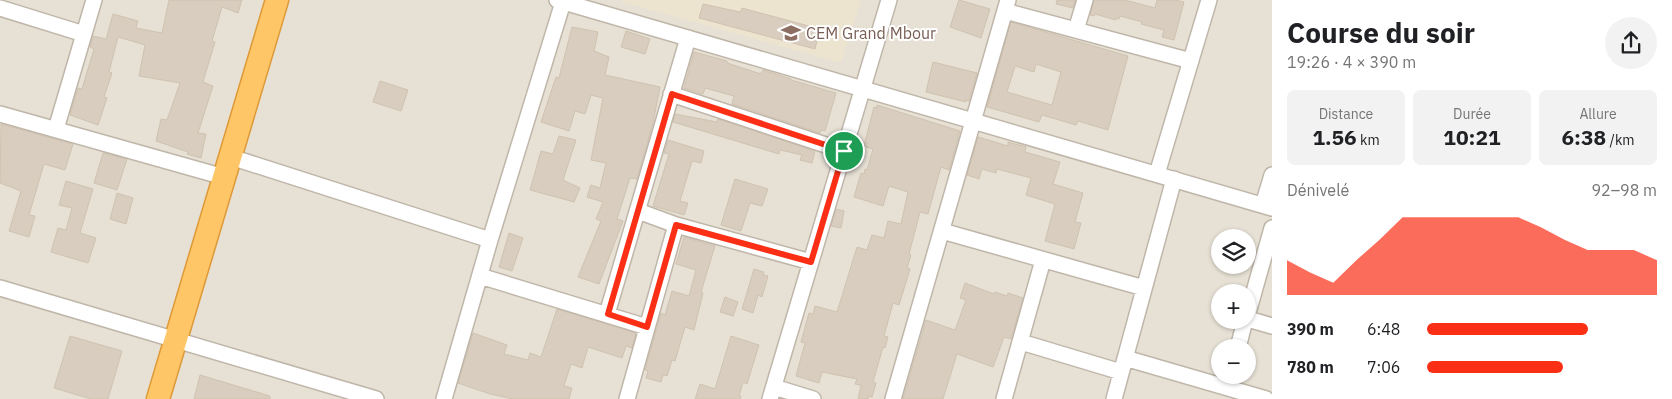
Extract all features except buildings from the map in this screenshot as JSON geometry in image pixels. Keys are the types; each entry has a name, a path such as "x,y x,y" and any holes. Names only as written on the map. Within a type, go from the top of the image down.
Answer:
{"highway":[{"path":"158,399 277,0"}],"street":[{"path":"56,129 94,0"},
{"path":"813,399 772,393 889,0"},
{"path":"1076,30 1085,0"},
{"path":"1157,174 1209,0"},
{"path":"444,399 560,1 603,6 688,38 1268,206 1272,175"},
{"path":"893,399 1006,5 1076,30 1191,61"},
{"path":"1,13 84,34"},
{"path":"608,314 688,38"},
{"path":"672,94 844,151"},
{"path":"0,114 56,129 228,167 490,240"},
{"path":"1114,399 1174,179"},
{"path":"638,211 676,225 811,262"},
{"path":"627,399 676,225"},
{"path":"1256,285 1272,228"},
{"path":"942,231 1144,288"},
{"path":"1004,399 1043,260"},
{"path":"480,276 647,327"},
{"path":"0,288 376,399"},
{"path":"1256,322 1272,326"},
{"path":"1021,342 1123,365 1211,378"},
{"path":"1234,384 1266,399"}],"shaded area":[{"path":"0,0 1272,0 1272,399 0,399"},
{"name":"CEM Grand Mbour","path":"622,0 861,0 841,63 622,2"}],"place":[{"name":"CEM Grand Mbour","path":"791,33"}],"route":[{"path":"672,94 844,151 811,262 676,225 647,327 608,314 672,94"}]}
